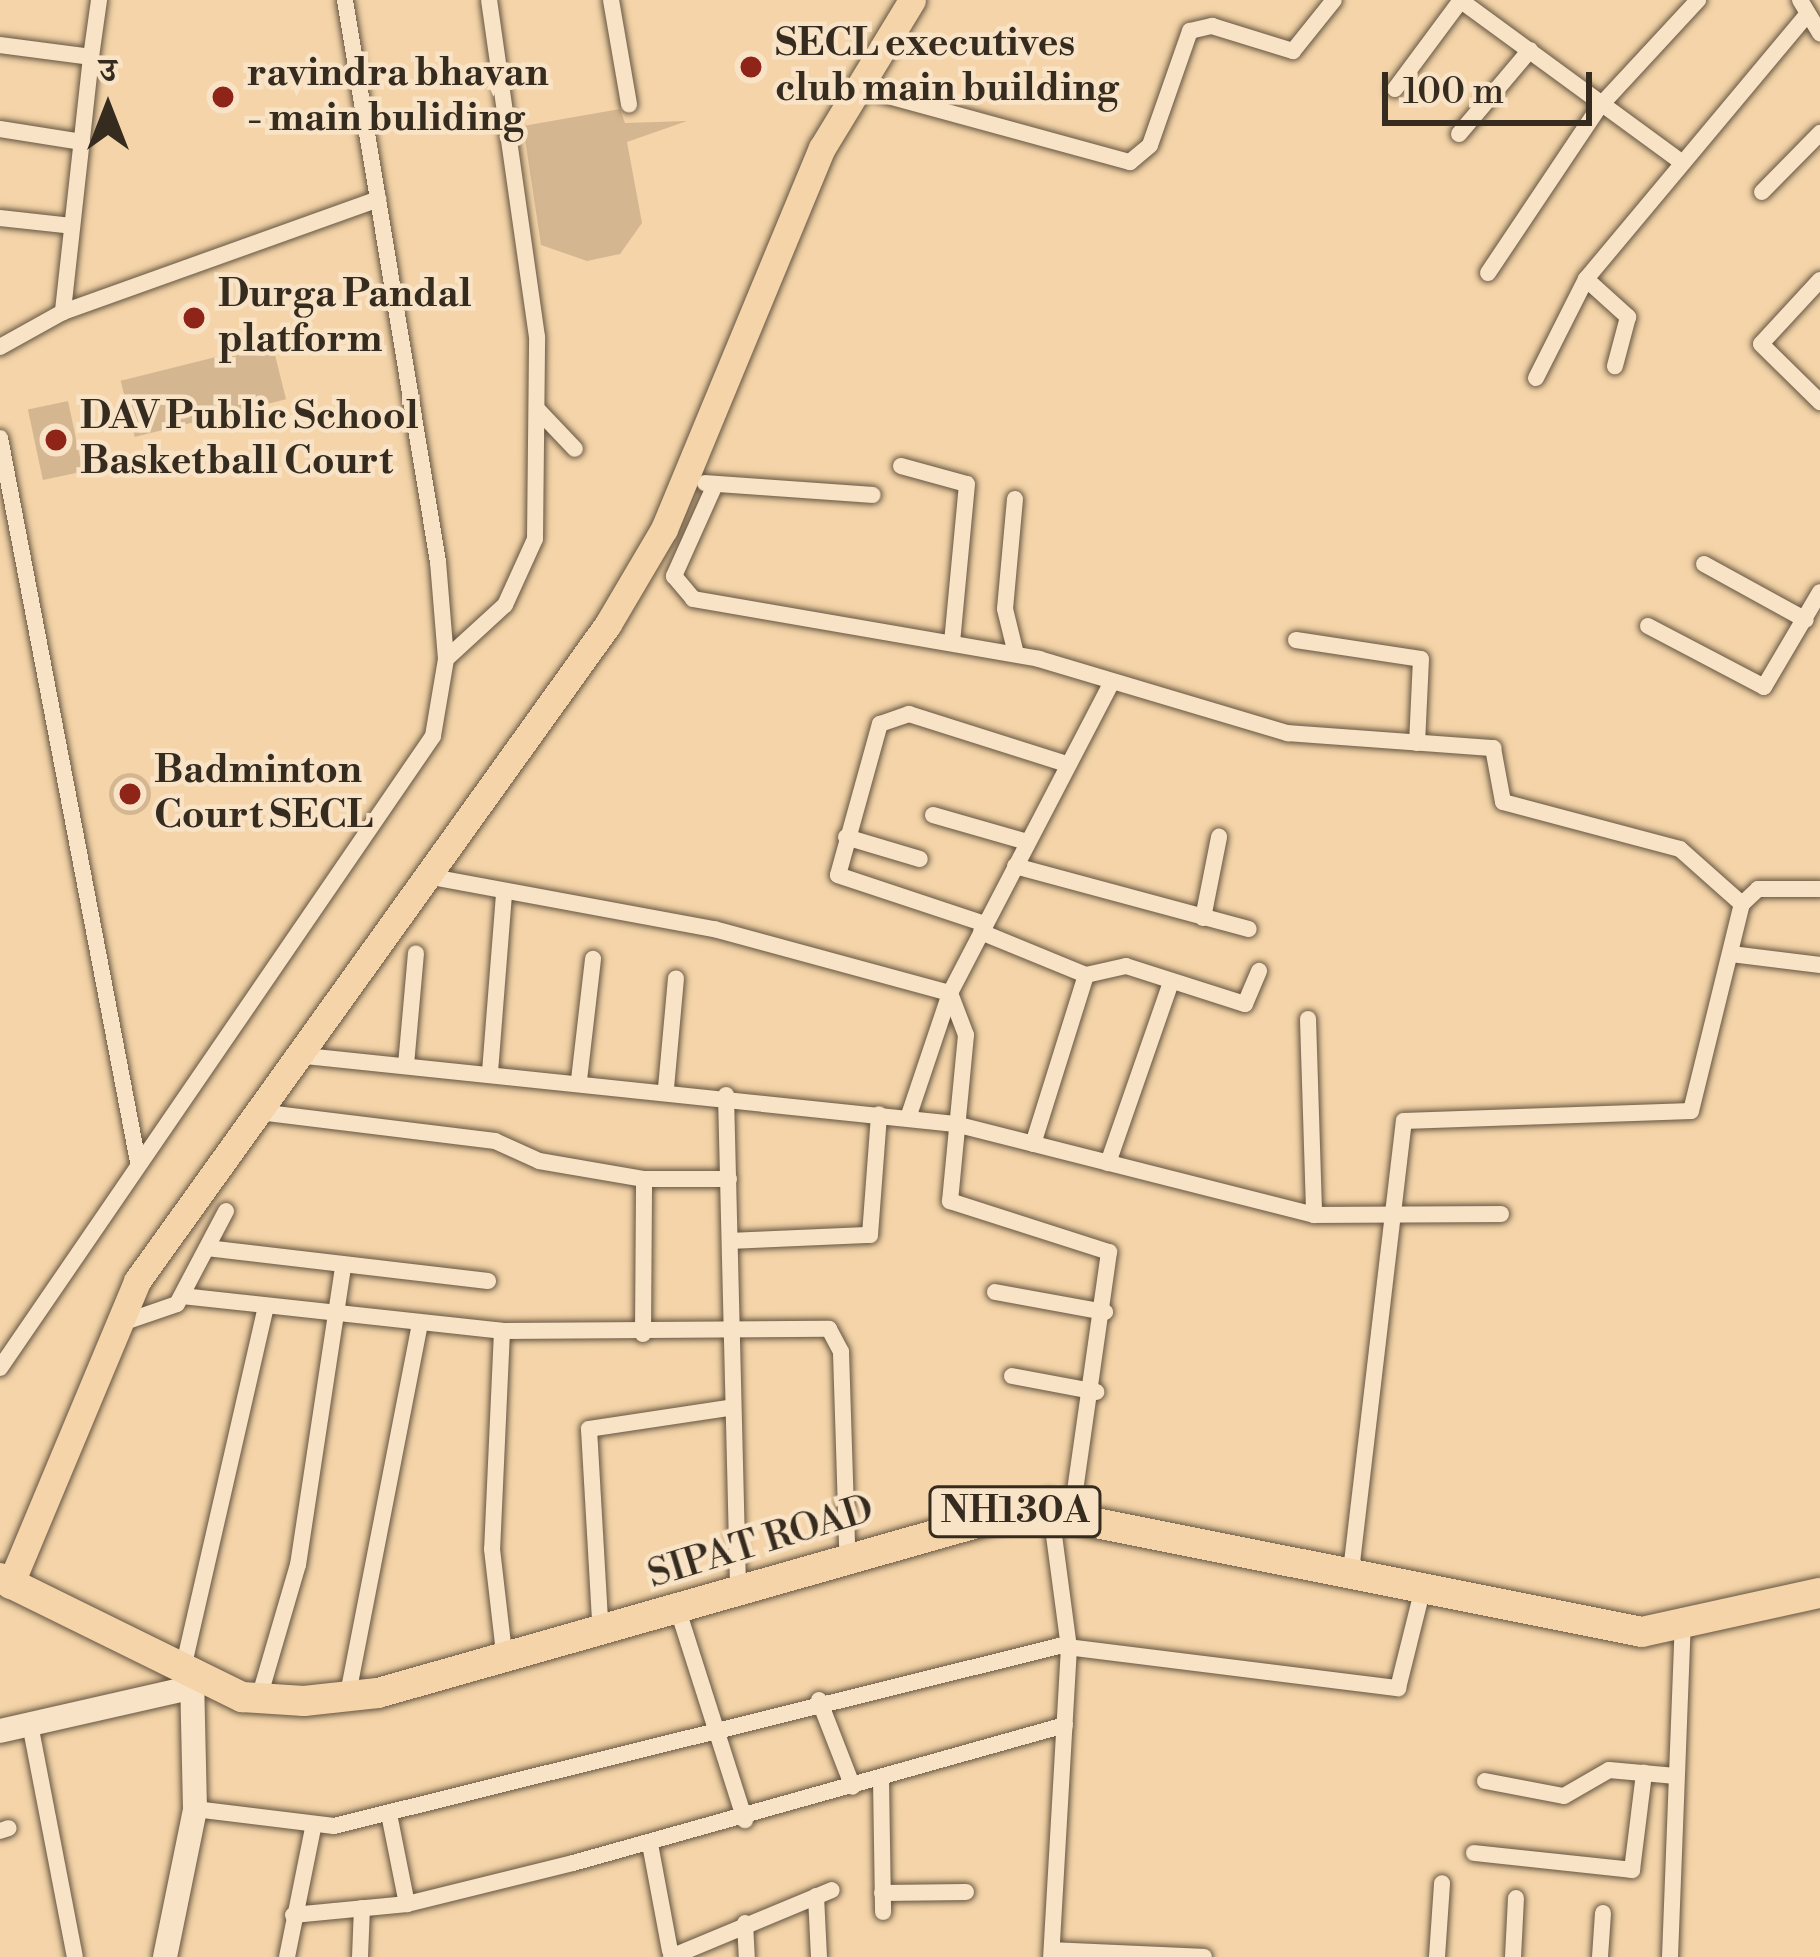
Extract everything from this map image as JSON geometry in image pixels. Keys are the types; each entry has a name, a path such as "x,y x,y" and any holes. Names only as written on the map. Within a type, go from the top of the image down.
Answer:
{"highway":[{"name":"SIPAT ROAD","path":"5,1581 197,1681 260,1692 347,1692 982,1518 1057,1502"},
{"name":"SIPAT ROAD","path":"347,1692 503,1644 675,1604 847,1545 1057,1502 1584,1615 1683,1620 1820,1581"},
{"name":"SIPAT ROAD","path":"1352,1564 1423,1588 1559,1622 1683,1620 1820,1593"}],"main road":[{"path":"5,1581 119,1324 165,1238 608,624 687,477 822,148 912,0"}],"street":[{"path":"62,312 99,0"},
{"path":"0,1368 434,736 446,659 345,0"},
{"path":"446,659 530,566 539,411 489,0"},
{"path":"611,0 629,104"},
{"path":"859,88 1130,161 1150,145 1190,31 1212,26 1293,52 1334,0"},
{"path":"1395,89 1460,0 1599,107 1676,159"},
{"path":"1488,273 1599,107 1698,0"},
{"path":"1536,378 1586,279 1676,159 1803,8 1820,33"},
{"path":"0,45 91,57"},
{"path":"1459,134 1530,50"},
{"path":"0,129 82,142"},
{"path":"1762,192 1820,133"},
{"path":"0,346 62,312 378,199"},
{"path":"0,218 72,226"},
{"path":"1586,279 1628,317 1615,366"},
{"path":"1818,288 1761,344 1820,402"},
{"path":"539,411 575,449"},
{"path":"0,438 138,1162"},
{"path":"901,466 967,484 952,642"},
{"path":"687,477 715,487 873,495"},
{"path":"715,487 674,576 682,594 1016,654 1288,733 1493,748 1503,802 1680,848 1742,904"},
{"path":"1016,499 1006,609 1016,654"},
{"path":"1704,564 1805,620"},
{"path":"1648,626 1764,687 1820,592"},
{"path":"1296,640 1421,659 1417,743"},
{"path":"446,659 475,656"},
{"path":"908,1118 950,994 1112,682"},
{"path":"1066,764 964,727 890,716 836,865 845,880 983,928 1086,975 1114,964 1245,1004 1259,971"},
{"path":"934,815 1027,842"},
{"path":"846,837 920,859"},
{"path":"1203,918 1219,837"},
{"path":"1015,866 1249,929"},
{"path":"427,876 504,895 715,929 950,994"},
{"path":"1352,1564 1397,1220 1402,1127 1414,1114 1691,1111 1742,904 1759,889 1820,889"},
{"path":"490,1072 504,895"},
{"path":"406,1065 416,953"},
{"path":"1731,954 1820,965"},
{"path":"578,1080 593,959"},
{"path":"1033,1144 1086,975"},
{"path":"666,1088 676,978"},
{"path":"1108,1162 1171,982"},
{"path":"950,994 966,1035 950,1202 1107,1249 1097,1392 1057,1502 1070,1647 1051,1954 1204,1957"},
{"path":"1308,1019 1314,1215"},
{"path":"296,1055 666,1088 956,1124 1314,1215 1397,1220 1501,1214"},
{"path":"726,1095 733,1329 728,1408 738,1579"},
{"path":"260,1112 495,1141 539,1161 644,1179 729,1179"},
{"path":"730,1241 870,1235 879,1114"},
{"path":"644,1179 644,1334"},
{"path":"119,1324 164,1314 182,1296 226,1211"},
{"path":"207,1248 343,1269 488,1280"},
{"path":"260,1692 298,1565 343,1269"},
{"path":"995,1292 1106,1312"},
{"path":"182,1296 337,1317 502,1331 644,1334 733,1329 839,1338 847,1545"},
{"path":"166,1957 195,1809 197,1681 266,1307"},
{"path":"347,1692 421,1324"},
{"path":"502,1331 493,1549 503,1644"},
{"path":"1012,1376 1097,1392"},
{"path":"600,1619 589,1429 728,1408"},
{"path":"195,1809 313,1828 389,1814 819,1700 1070,1647 1398,1688 1423,1588"},
{"path":"675,1604 745,1820"},
{"path":"1670,1957 1683,1620"},
{"path":"0,1731 197,1681"},
{"path":"819,1700 853,1787"},
{"path":"30,1724 75,1957"},
{"path":"293,1915 407,1904 745,1820 1065,1725"},
{"path":"1485,1781 1564,1796 1597,1772 1676,1776"},
{"path":"1474,1853 1632,1870 1644,1773"},
{"path":"881,1779 882,1903 966,1892"},
{"path":"389,1814 407,1904"},
{"path":"286,1957 313,1828"},
{"path":"650,1844 671,1954 824,1893 819,1957"},
{"path":"1437,1957 1442,1883"},
{"path":"1513,1957 1516,1898"},
{"path":"360,1957 362,1908"},
{"path":"1600,1957 1603,1912"},
{"path":"745,1923 747,1957"}],"shaded area":[{"path":"620,109 625,123 687,121 627,142 642,223 620,254 587,261 541,245 523,126"},
{"path":"272,343 286,399 135,437 121,381"},
{"name":"DAV Public School Basketball Court","path":"68,401 83,471 43,480 28,410"},
{"name":"Badminton Court SECL","path":"130,773 145,779 151,794 145,809 130,815 115,809 109,794 115,779"}],"place":[{"name":"SECL executives club main building","path":"751,67"},
{"name":"ravindra bhavan - main buliding","path":"223,97"},
{"name":"Durga Pandal platform","path":"194,318"},
{"name":"DAV Public School Basketball Court","path":"56,440"},
{"name":"Badminton Court SECL","path":"130,794"}]}
